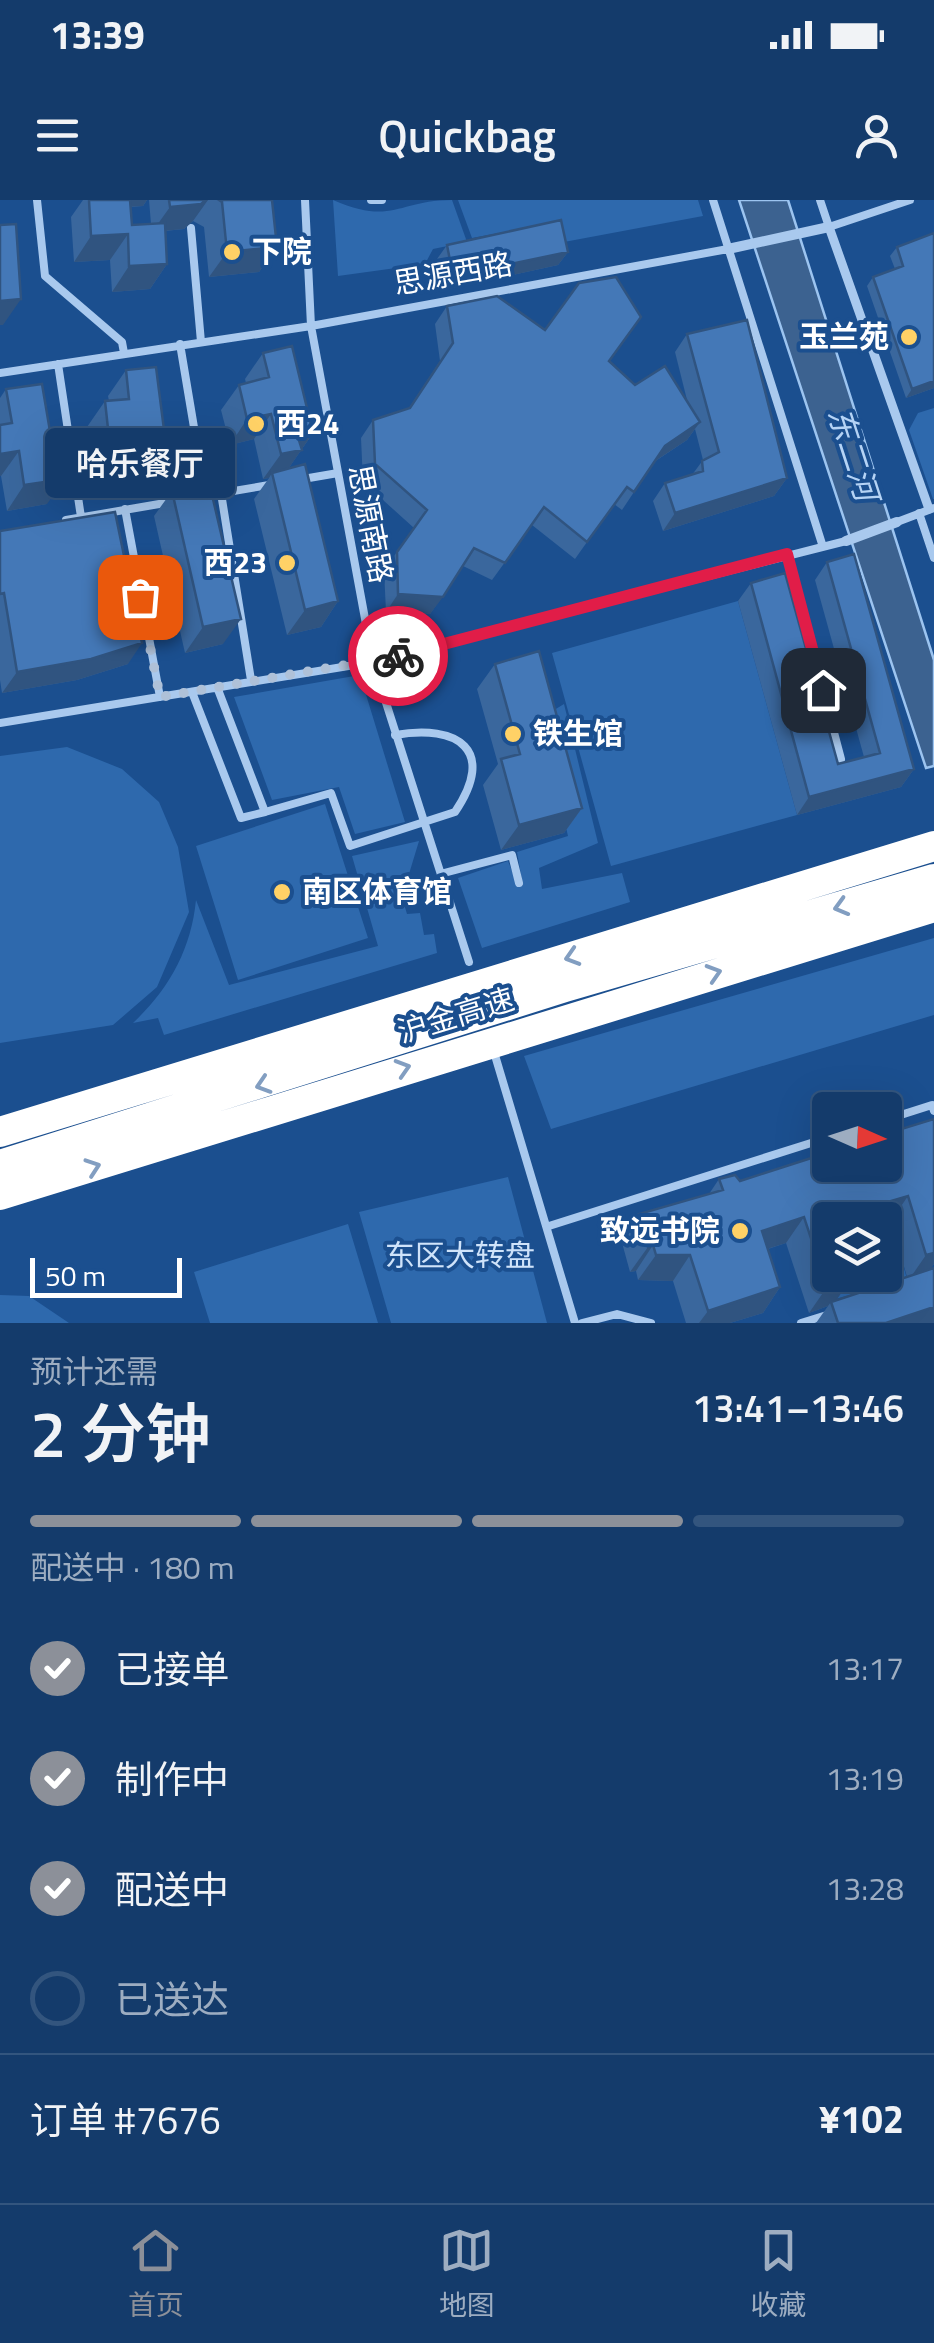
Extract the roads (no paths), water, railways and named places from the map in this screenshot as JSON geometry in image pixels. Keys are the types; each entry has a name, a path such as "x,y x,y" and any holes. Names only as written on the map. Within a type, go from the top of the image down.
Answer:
{"highway":[{"name":"沪金高速","path":"0,1132 933,846"},
{"name":"沪金高速","path":"0,1165 182,1111 565,987 934,879"},
{"name":"沪金高速","path":"0,1195 934,907"}],"street":[{"name":"思源西路","path":"734,248 829,227"},
{"path":"829,227 928,510"},
{"path":"846,540 897,522"}],"lane":[{"path":"38,200 45,276 122,342 124,354"},
{"name":"思源南路","path":"305,200 312,326 374,662 444,873 469,962"},
{"path":"371,200 382,200"},
{"path":"713,200 734,248 823,547"},
{"path":"820,200 829,227"},
{"name":"思源西路","path":"829,227 910,200"},
{"path":"191,228 201,342"},
{"name":"思源西路","path":"0,373 312,326 734,248"},
{"path":"180,344 205,496"},
{"path":"58,364 81,517"},
{"path":"299,480 338,473"},
{"path":"60,522 279,483"},
{"path":"221,493 252,680"},
{"path":"125,509 160,697"},
{"path":"897,522 928,510 934,558"},
{"path":"0,723 374,662 846,540"},
{"path":"787,554 842,759"},
{"path":"217,686 265,812"},
{"path":"192,692 241,818 332,793 350,846 455,812 466,795 474,772 468,749 454,736 428,729 395,734"},
{"path":"444,873 512,855 519,883"},
{"path":"494,1052 578,1323 616,1314 651,1323"},
{"path":"902,1115 933,1107"},
{"path":"549,1226 812,1143"},
{"path":"801,1323 842,1310"}],"water":[{"name":"东二河","path":"739,200 788,200 934,660 934,766 926,768"}],"place":[{"name":"下院","path":"232,252"},
{"name":"玉兰苑","path":"909,337"},
{"name":"西24","path":"256,424"},
{"name":"西23","path":"287,563"},
{"name":"哈乐餐厅","path":"140,597"},
{"name":"铁生馆","path":"513,734"},
{"name":"南区体育馆","path":"282,892"},
{"name":"致远书院","path":"740,1231"}],"park label":[{"name":"东区大转盘","path":"460,1256"}]}
